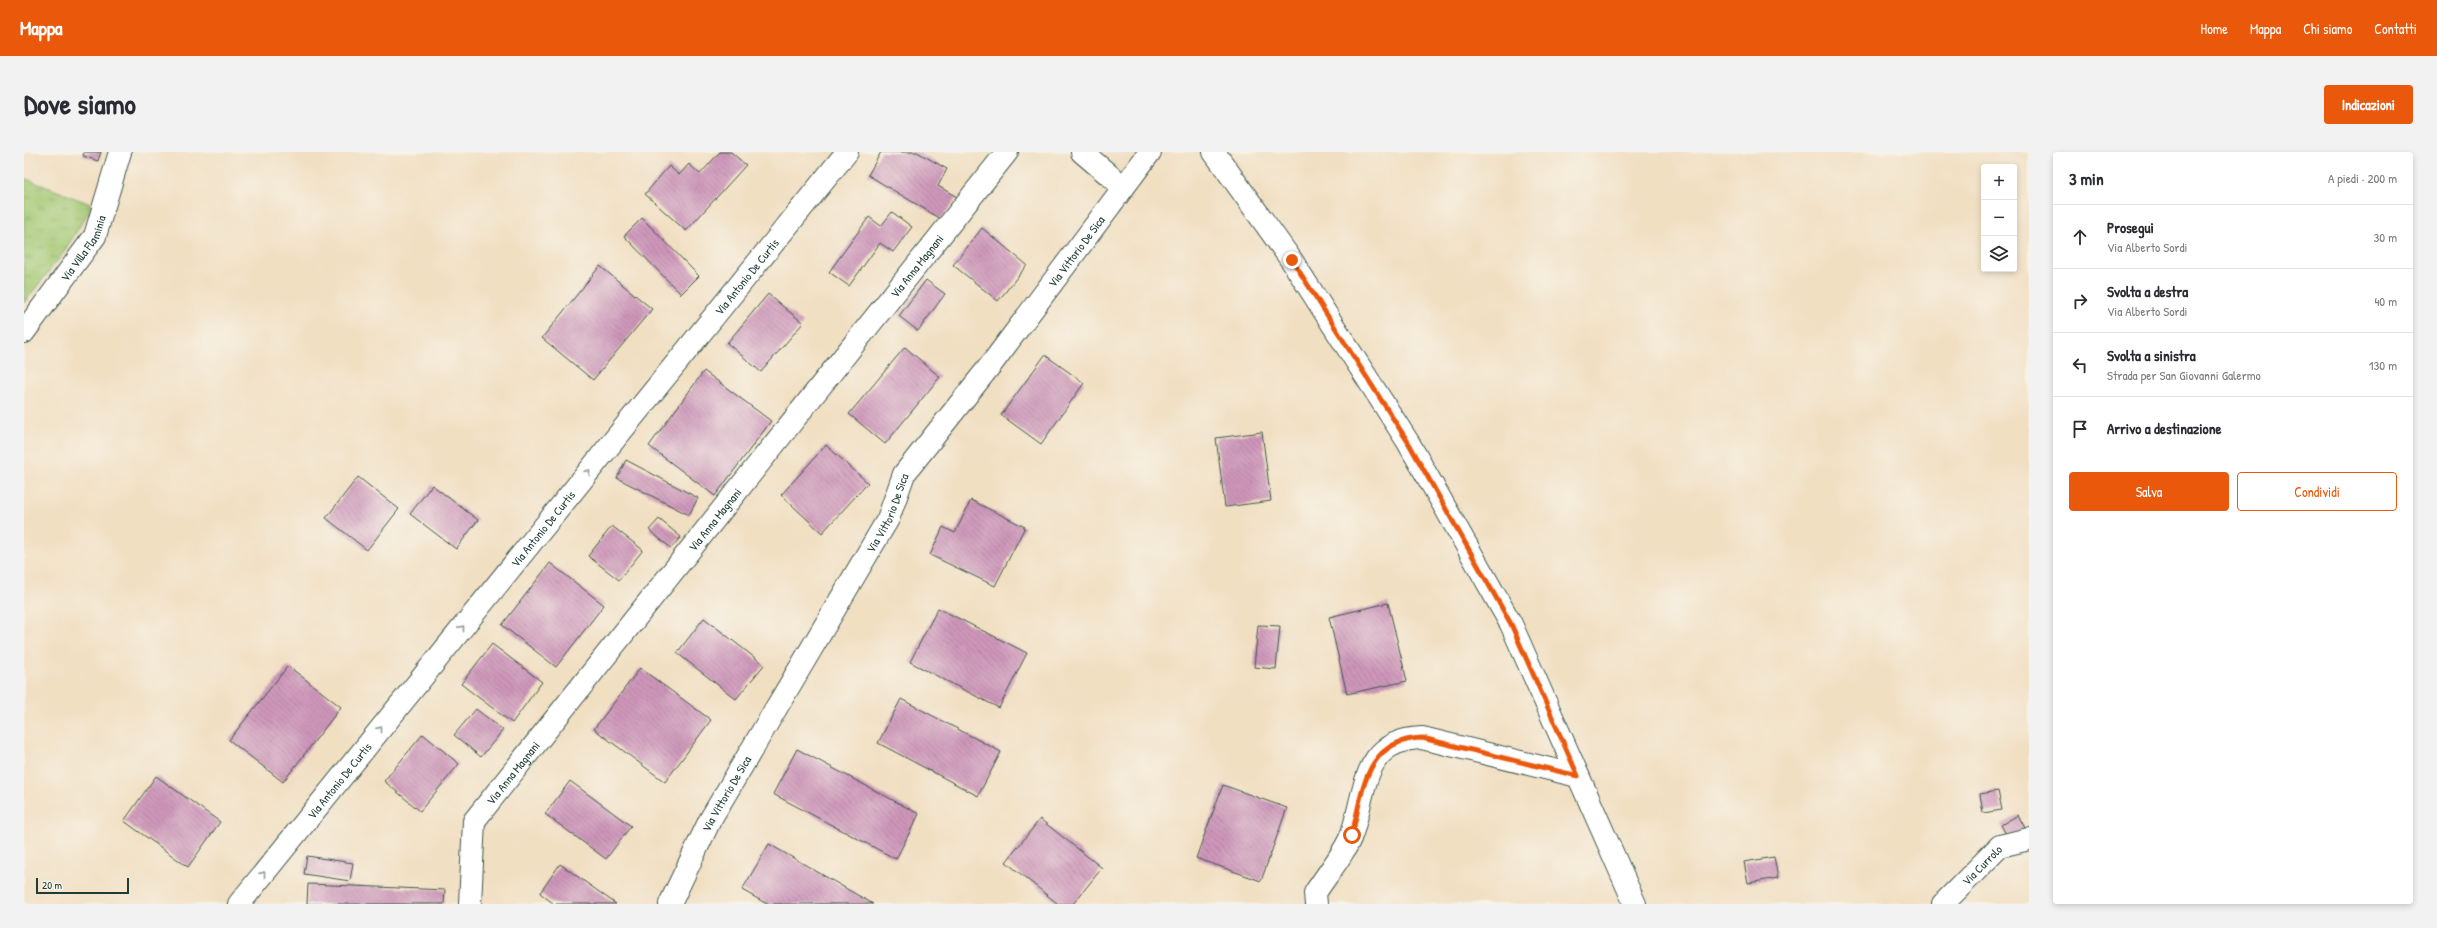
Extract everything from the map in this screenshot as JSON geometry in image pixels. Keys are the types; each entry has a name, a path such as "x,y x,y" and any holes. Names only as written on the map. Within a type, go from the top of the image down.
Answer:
{"street":[{"name":"Via Villa Flaminia","path":"24,332 95,236 120,152"},
{"name":"Via Antonio De Curtis","path":"239,904 847,152"},
{"name":"Via Anna Magnani","path":"470,904 474,821 1007,152"},
{"path":"1082,152 1123,187"},
{"name":"Via Vittorio De Sica","path":"670,904 710,820 888,519 904,474 993,362 1150,152"},
{"path":"1214,152 1292,260 1408,442 1511,624 1635,904"},
{"path":"1316,904 1315,893 1352,835 1365,779 1374,762 1385,748 1396,742 1422,738 1578,776"},
{"name":"Via Currolo","path":"1943,904 2000,846 2029,839"}],"green space":[{"path":"24,178 93,205 62,255 24,303"}],"building":[{"path":"84,152 101,152 98,161 83,156"},
{"path":"720,152 731,152 746,165 686,231 645,194 669,166 679,175 689,164 700,174"},
{"path":"881,152 917,152 947,169 938,186 957,197 941,219 868,175"},
{"path":"892,212 912,227 893,252 880,243 849,286 829,272 869,217 881,226"},
{"path":"642,218 699,276 681,294 624,236"},
{"path":"982,228 1027,265 998,301 953,265"},
{"path":"600,266 652,309 593,380 542,338"},
{"path":"926,280 945,294 918,331 899,316"},
{"path":"768,294 803,323 761,372 727,343"},
{"path":"905,347 940,377 885,444 849,414"},
{"path":"1045,355 1084,383 1041,444 1001,415"},
{"path":"704,371 771,421 715,496 649,446"},
{"path":"1262,432 1271,501 1225,507 1216,438"},
{"path":"826,445 868,483 822,533 781,495"},
{"path":"626,460 698,498 689,515 617,478"},
{"path":"358,477 399,509 367,550 326,518"},
{"path":"432,485 478,520 456,549 410,514"},
{"path":"971,500 1025,527 995,586 930,555 943,527 955,533"},
{"path":"659,519 681,537 671,548 649,530"},
{"path":"612,526 643,550 619,580 588,556"},
{"path":"550,563 604,605 556,667 502,625"},
{"path":"1388,603 1407,681 1347,694 1329,617"},
{"path":"938,608 1027,653 999,708 910,662"},
{"path":"704,618 764,665 736,699 677,653"},
{"path":"1258,625 1280,626 1276,669 1254,667"},
{"path":"492,644 542,682 512,723 461,684"},
{"path":"288,666 341,707 283,782 229,740"},
{"path":"640,668 711,720 665,782 594,729"},
{"path":"901,699 1001,752 978,796 878,743"},
{"path":"476,709 503,730 481,757 454,735"},
{"path":"423,734 459,764 420,811 384,781"},
{"path":"797,749 919,814 896,859 773,794"},
{"path":"156,776 220,822 188,867 124,821"},
{"path":"570,781 631,826 606,859 545,814"},
{"path":"1223,785 1287,808 1261,881 1196,858"},
{"path":"1998,791 2002,810 1983,813 1980,794"},
{"path":"2018,815 2025,828 2008,838 2001,825"},
{"path":"1040,819 1102,868 1073,904 1058,904 1006,862"},
{"path":"769,844 873,904 767,904 742,890"},
{"path":"307,856 353,863 350,881 304,874"},
{"path":"1774,857 1778,878 1748,883 1744,862"},
{"path":"560,864 616,904 554,904 540,893"},
{"path":"308,884 445,890 444,904 307,904"}],"route":[{"path":"1292,260 1408,442 1511,624 1578,776 1506,757 1422,738 1408,738 1385,748 1374,762 1365,779 1352,835"}]}
